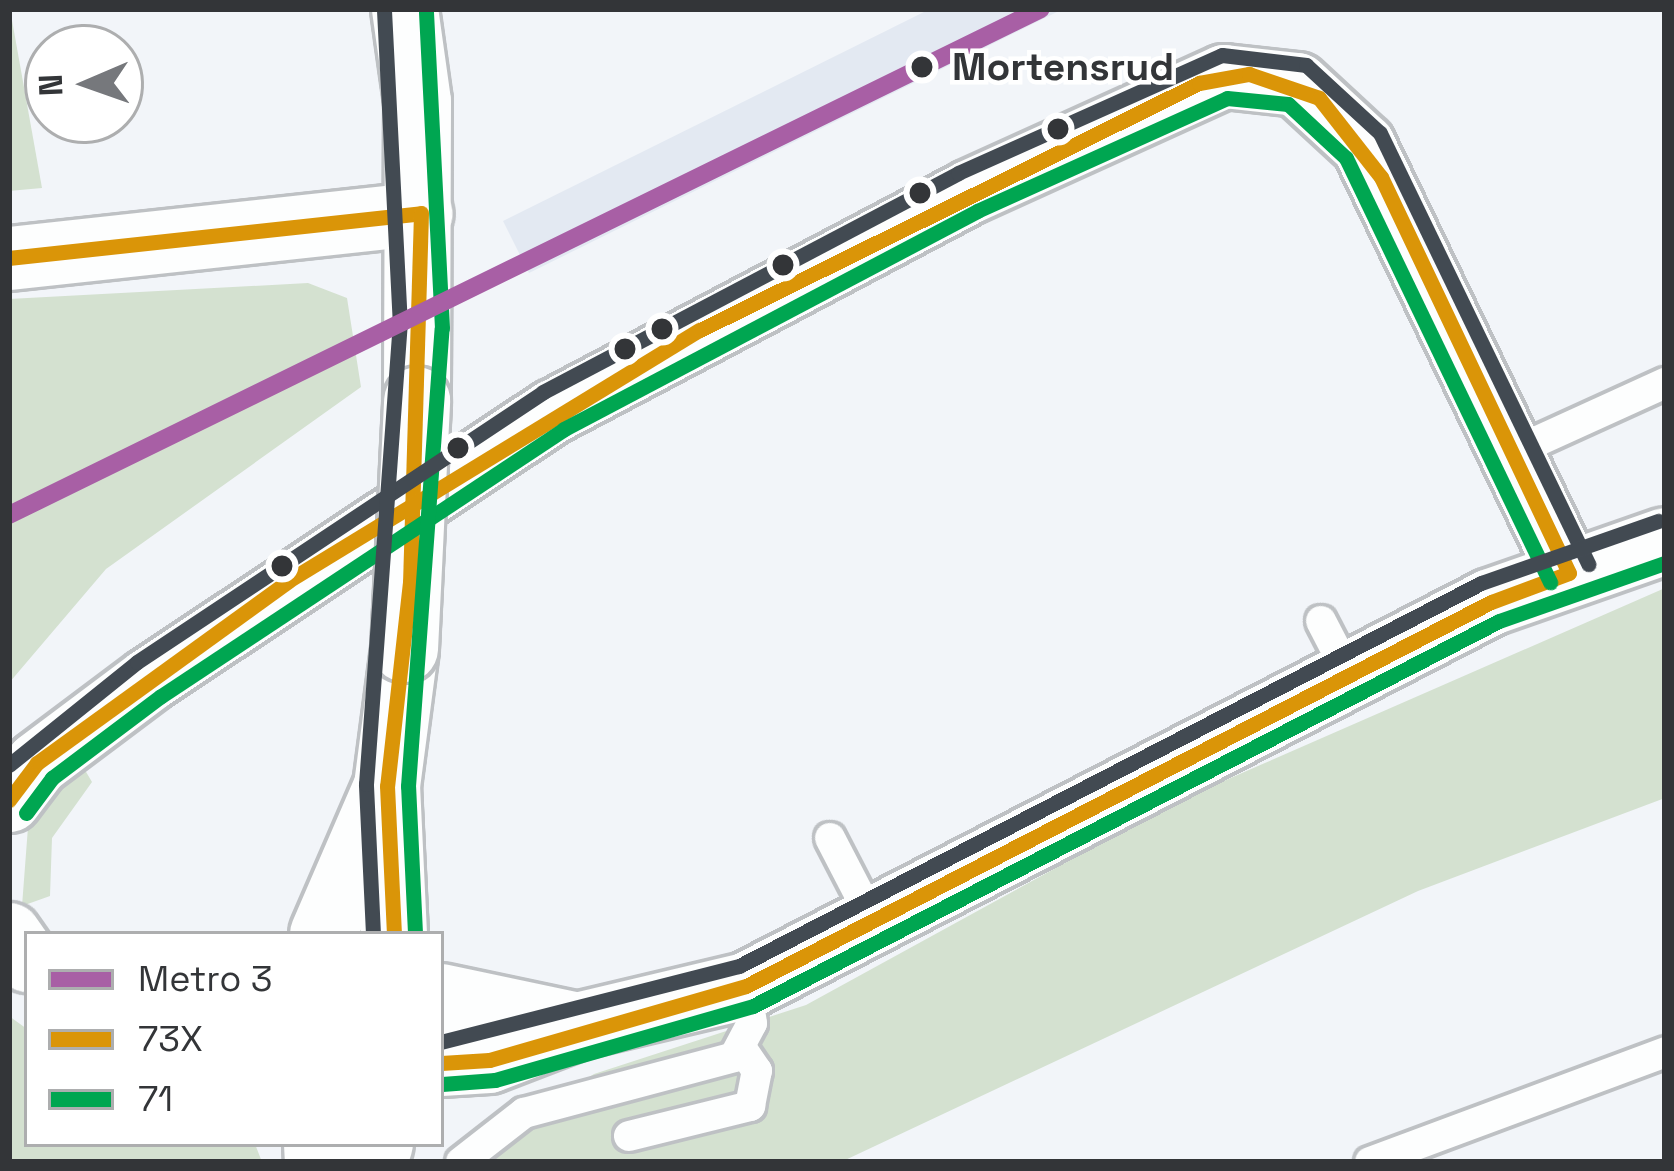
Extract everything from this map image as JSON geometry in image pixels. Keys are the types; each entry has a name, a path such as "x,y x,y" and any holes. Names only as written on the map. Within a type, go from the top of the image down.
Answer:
{"street":[{"path":"394,931 387,786 405,650 421,213 405,9"},
{"path":"9,800 37,763 149,679 553,411 905,224 1224,76 1297,84 1363,145 1516,451 1569,573"},
{"path":"9,258 421,213"},
{"path":"444,1063 489,1060 578,1026 746,986 874,923 1335,648 1665,541"},
{"path":"324,931 387,786"},
{"path":"444,998 578,1026"}],"lane":[{"path":"1516,451 1665,383"},
{"path":"830,838 874,923"},
{"path":"628,1136 750,1106 757,1071 743,1050 746,986"},
{"path":"460,1162 524,1113 717,1067 743,1050"},
{"path":"1370,1162 1664,1059"}],"shaded area":[{"path":"930,9 1063,9 529,273 503,221"}],"green space":[{"path":"10,9 24,87 24,144 34,144 42,188 9,191"},
{"path":"308,283 347,298 361,387 106,569 9,683 9,299"},
{"path":"1665,588 1665,798 1418,891 841,1162 455,1162 594,1074 806,1005 1178,801"},
{"path":"82,765 92,782 52,838 50,896 22,906 28,827"},
{"path":"9,1016 24,1027 24,1147 256,1147 262,1162 9,1162"}],"metro line":[{"name":"3","path":"9,515 1041,9"}],"transit line":[{"name":"71","path":"415,931 408,786 442,328 426,9"},
{"path":"373,931 366,784 400,326 384,10"},
{"path":"9,765 137,662 543,392 958,173 1222,55 1306,65 1380,133 1588,564"},
{"name":"73X","path":"9,800 37,763 288,581 700,330 1199,83 1249,74 1319,98 1381,177 1569,573 1491,602 746,986 489,1060 444,1063"},
{"name":"71","path":"26,813 52,778 161,696 564,429 977,211 1227,98 1288,104 1346,158 1550,582"},
{"name":"73X","path":"9,258 421,213 410,582 387,786 394,931"},
{"path":"444,1041 739,966 1481,583 1658,521"},
{"name":"71","path":"444,1084 495,1080 753,1006 1499,621 1665,563"}],"place":[{"name":"Mortensrud","path":"922,67"}]}
